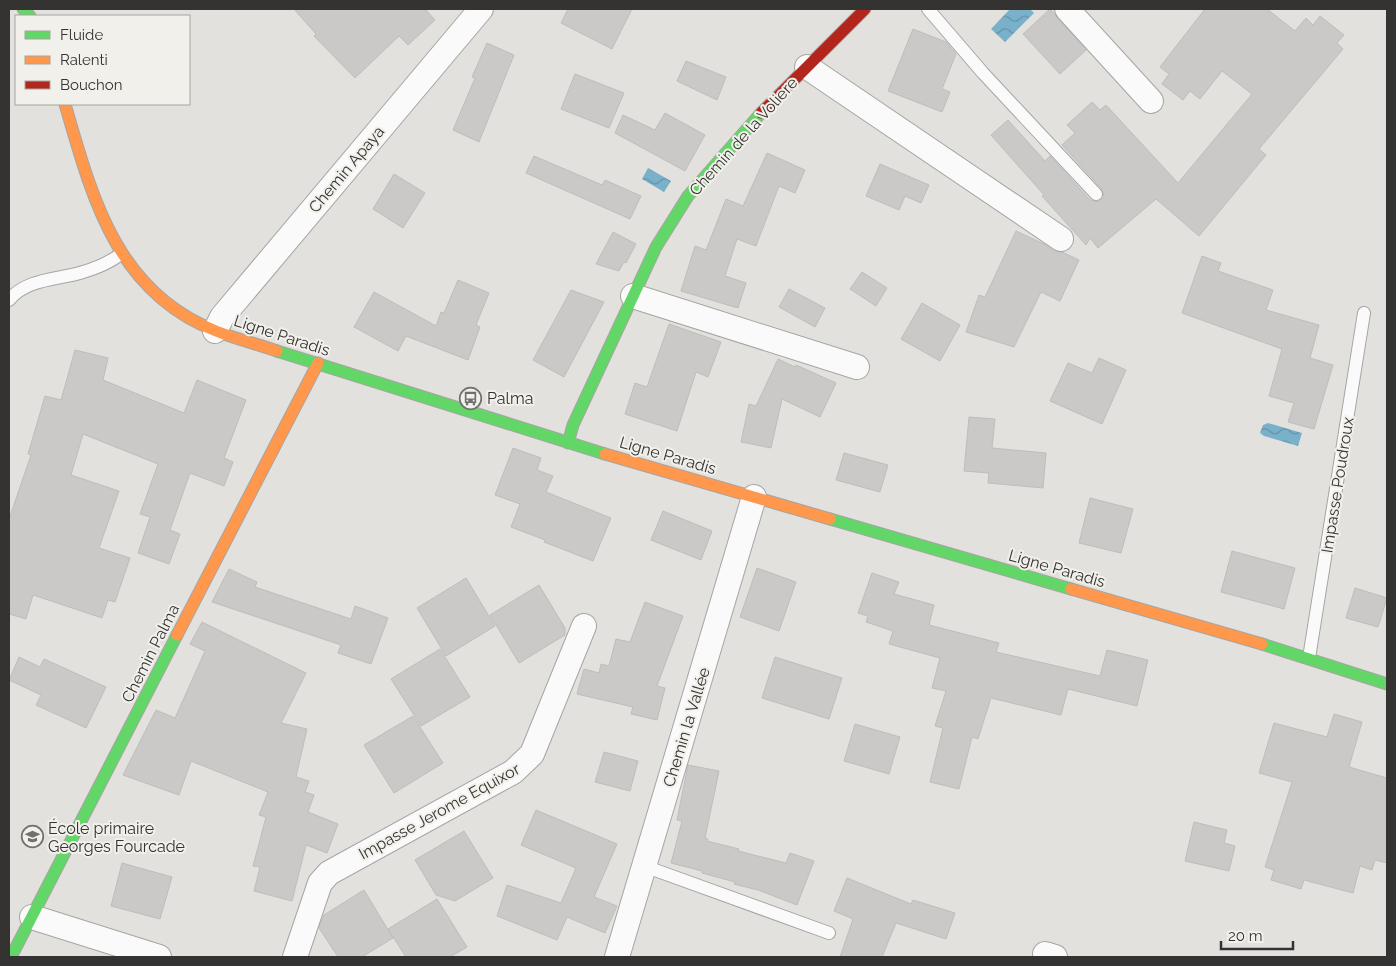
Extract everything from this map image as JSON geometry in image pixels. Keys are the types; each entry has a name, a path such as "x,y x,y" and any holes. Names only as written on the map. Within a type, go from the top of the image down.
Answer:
{"main road":[{"name":"Chemin de la Voliere","path":"568,443 573,426 656,247 688,196 746,129 865,9"},
{"name":"Ligne Paradis","path":"65,105 87,178 104,223 121,254 143,283 171,306 215,331 568,443 1309,658 1387,684"},
{"name":"Chemin Palma","path":"11,957 318,363"}],"street":[{"name":"Chemin Apaya","path":"215,331 222,317 481,9"},
{"path":"1067,9 1151,101"},
{"path":"807,67 1061,239"},
{"path":"633,296 857,367"},
{"name":"Chemin la Vallée","path":"617,957 754,497"},
{"name":"Impasse Jerome Equixor","path":"295,957 320,883 329,873 513,772 532,754 584,626"},
{"path":"32,917 159,957"}],"lane":[{"path":"928,9 983,73 1096,194"},
{"path":"11,294 38,282 84,272 109,262 121,254"},
{"name":"Impasse Poudroux","path":"1309,658 1364,313"},
{"path":"644,866 829,933"}],"water":[{"path":"1010,9 1030,9 1034,13 1005,42 991,29"},
{"path":"648,168 671,181 664,192 642,179"},
{"path":"1268,423 1302,433 1298,446 1264,436 1260,433 1263,425"}],"building":[{"path":"294,9 425,9 435,20 408,45 399,36 355,78 314,36 316,34"},
{"path":"568,9 632,9 612,49 561,23"},
{"path":"1050,9 1086,50 1060,74 1023,34"},
{"path":"1205,9 1267,9 1295,31 1306,18 1313,25 1320,16 1344,35 1337,43 1343,49 1259,149 1266,155 1199,236 1156,199 1098,248 1090,238 1086,245 991,135 1008,120 1045,161 1050,156 1090,200 1098,202 1104,197 1102,189 1062,145 1075,133 1067,125 1092,102 1100,110 1106,105 1178,183 1252,94 1222,71 1200,99 1190,91 1183,100 1162,84 1169,74 1160,67"},
{"path":"913,29 946,42 956,54 942,89 950,92 942,112 888,91"},
{"path":"487,43 514,55 479,142 453,130 475,78 472,77"},
{"path":"686,61 726,77 717,100 677,81"},
{"path":"575,74 624,93 609,128 561,109"},
{"path":"665,113 705,135 685,171 615,133 623,115 655,130"},
{"path":"767,153 805,170 795,193 779,186 756,246 737,239 725,276 746,283 738,308 681,291 695,246 706,250 726,199 743,206"},
{"path":"534,156 602,185 605,180 641,196 630,219 526,173"},
{"path":"880,164 929,185 921,203 905,196 899,210 866,196"},
{"path":"394,174 425,193 403,228 373,209"},
{"path":"1016,231 1044,244 1054,251 1062,252 1079,260 1060,301 1041,292 1014,347 966,332 979,295 985,297"},
{"path":"613,232 636,244 626,263 624,262 619,271 596,264"},
{"path":"1202,256 1221,263 1218,271 1273,290 1266,310 1319,325 1310,358 1333,365 1314,429 1288,422 1294,403 1269,396 1282,349 1182,313"},
{"path":"862,272 887,288 876,306 850,289"},
{"path":"458,280 489,293 476,325 480,327 468,360 406,336 398,351 354,327 374,292 436,326 441,312 444,313"},
{"path":"789,289 825,308 815,327 779,307"},
{"path":"571,290 604,302 564,377 533,360"},
{"path":"922,303 960,325 940,361 901,339"},
{"path":"669,324 721,342 708,377 696,372 677,431 625,414 635,383 647,387"},
{"path":"75,350 108,358 103,380 184,413 197,380 246,400 224,458 233,462 224,486 190,473 170,530 180,534 169,564 138,553 150,517 140,514 158,464 83,434 71,475 119,491 99,548 130,558 115,602 108,600 102,618 33,595 26,619 9,614 9,519 31,455 28,454 45,396 61,400"},
{"path":"1099,358 1126,370 1102,424 1050,401 1068,363 1092,373"},
{"path":"778,359 836,383 820,417 782,399 771,448 741,442 749,404 756,406"},
{"path":"969,417 995,419 992,448 1046,453 1043,488 988,483 989,473 964,471"},
{"path":"513,448 541,458 537,470 553,476 546,492 611,518 593,561 511,527 520,504 495,495"},
{"path":"844,453 888,465 880,492 836,480"},
{"path":"1090,498 1133,509 1121,553 1079,543"},
{"path":"663,511 712,531 701,560 651,540"},
{"path":"1232,551 1295,568 1284,609 1221,592"},
{"path":"757,568 796,582 779,631 740,617"},
{"path":"229,569 257,582 255,587 351,619 355,606 388,618 371,664 338,653 341,645 212,602"},
{"path":"872,573 899,582 894,594 934,605 929,625 999,643 996,652 1100,676 1107,650 1148,660 1137,706 1068,689 1061,715 991,698 978,739 972,737 959,789 930,782 943,728 935,726 946,691 932,688 940,658 889,644 893,631 866,622 868,616 858,613"},
{"path":"466,578 495,626 446,656 417,608"},
{"path":"539,585 565,628 565,635 519,663 490,615"},
{"path":"1355,588 1387,598 1378,627 1346,618"},
{"path":"645,602 683,616 657,686 665,688 657,720 631,714 633,707 577,694 584,669 599,673 601,664 609,666 616,639 630,642"},
{"path":"202,622 306,673 281,723 307,729 296,777 309,781 305,792 314,795 308,812 338,824 327,853 306,845 292,901 254,891 260,867 253,866 266,817 259,815 268,792 191,761 179,795 123,775 156,710 175,718 205,651 190,644"},
{"path":"440,649 470,697 421,726 391,679"},
{"path":"19,657 40,667 44,659 106,687 86,728 36,705 41,695 9,680"},
{"path":"775,657 842,678 829,719 762,698"},
{"path":"1334,714 1362,722 1349,767 1387,778 1387,863 1375,860 1372,870 1360,866 1353,893 1304,880 1301,889 1271,880 1274,870 1265,867 1292,782 1259,773 1274,723 1327,737"},
{"path":"413,716 443,763 394,793 364,745"},
{"path":"855,724 900,737 889,774 844,761"},
{"path":"604,752 638,761 630,791 595,782"},
{"path":"688,765 719,771 705,838 708,839 707,841 786,863 790,853 814,861 797,905 758,890 734,884 735,882 702,873 702,871 671,863 682,821 677,820"},
{"path":"536,810 617,844 594,897 617,906 605,933 567,917 557,940 497,916 507,885 561,903 576,868 521,845"},
{"path":"1194,822 1227,830 1224,843 1235,846 1229,871 1185,861"},
{"path":"464,831 493,878 455,901 436,895 415,860"},
{"path":"122,863 172,877 160,919 111,906"},
{"path":"847,878 911,904 913,900 955,913 946,939 896,923 882,957 840,957 853,919 834,911"},
{"path":"364,890 393,938 362,957 338,957 319,928 324,915"},
{"path":"437,899 467,947 450,957 406,957 388,929"}],"traffic: fast":[{"path":"23,9 29,15"},
{"path":"568,443 573,425 656,247 688,196 761,113"},
{"path":"277,351 605,454"},
{"path":"830,519 1071,589"},
{"path":"11,957 177,635"},
{"path":"1262,644 1387,684"}],"traffic: slow":[{"path":"65,105 98,206 113,238 131,267 154,292 182,314 231,337 277,351"},
{"path":"177,635 318,363"},
{"path":"605,454 830,519"},
{"path":"1071,589 1262,644"}],"traffic: jam":[{"path":"761,113 865,9"}],"place":[{"name":"Palma","path":"471,398"},
{"name":"École primaire Georges Fourcade","path":"32,837"}]}
